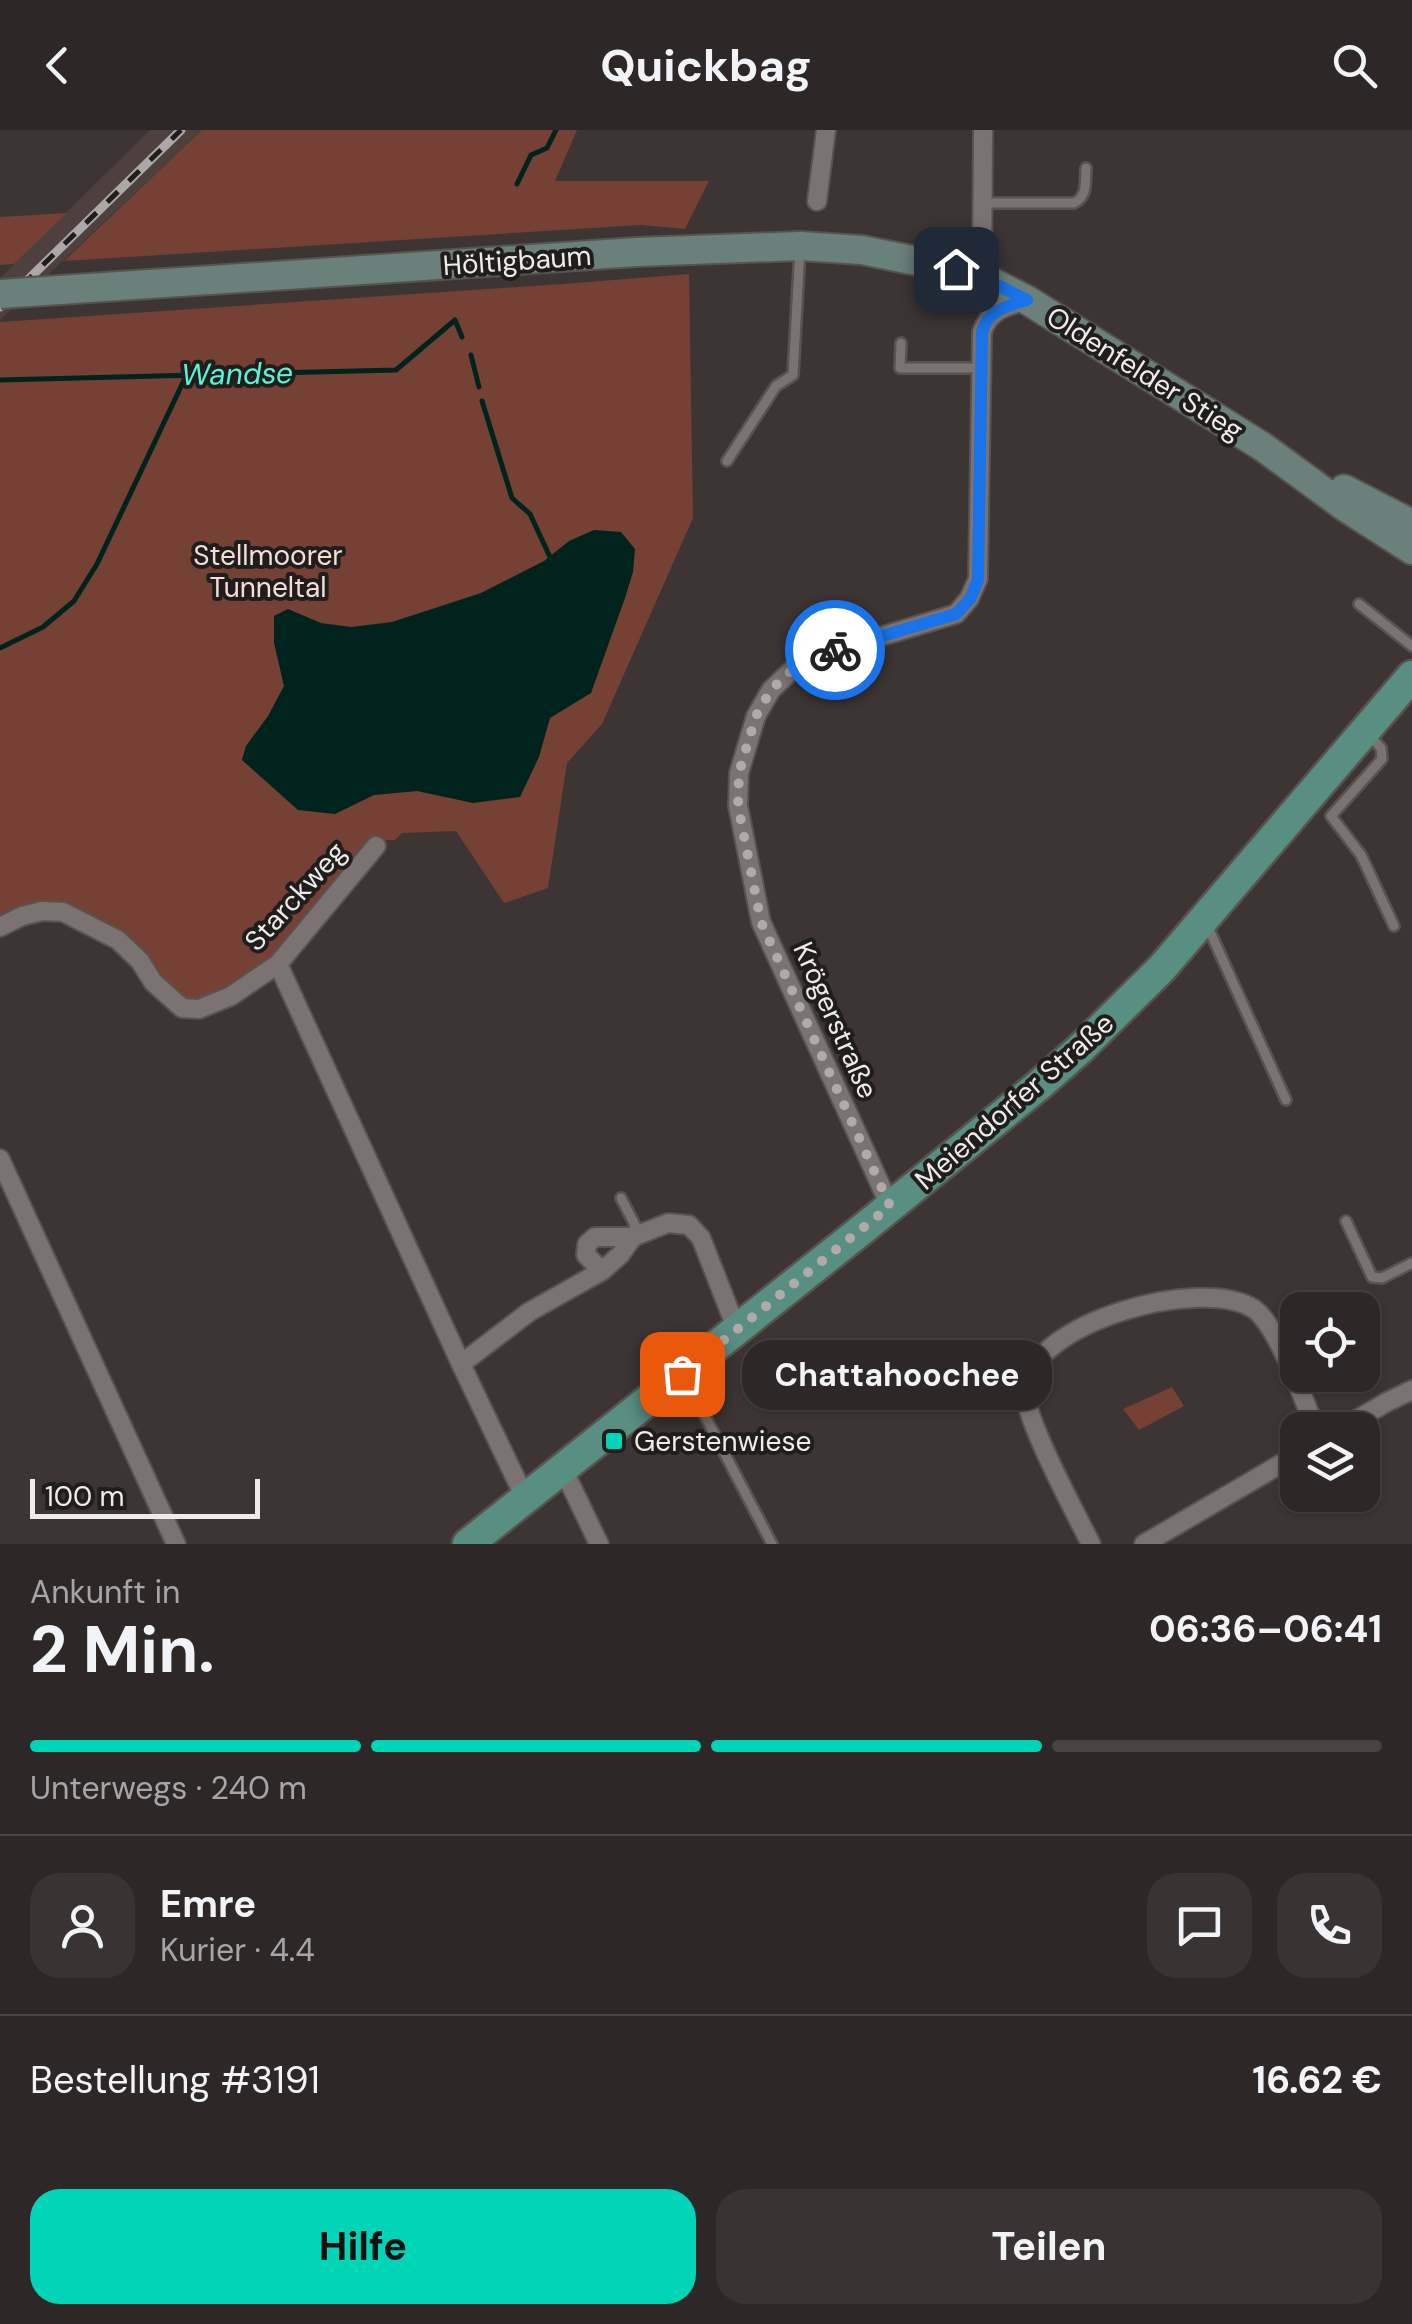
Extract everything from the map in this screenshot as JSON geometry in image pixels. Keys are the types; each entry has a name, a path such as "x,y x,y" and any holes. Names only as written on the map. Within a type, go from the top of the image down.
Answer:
{"main road":[{"name":"Höltigbaum","path":"0,294 637,252 800,246 862,250 956,269 982,277 1027,300"},
{"name":"Oldenfelder Stieg","path":"1027,300 1263,447 1412,524"},
{"name":"Oldenfelder Stieg","path":"1263,447 1344,507 1412,550"},
{"name":"Meiendorfer Straße","path":"468,1544 1080,1049 1205,919 1412,676"}],"street":[{"path":"818,201 826,130"},
{"path":"982,277 983,130"},
{"name":"Krögerstraße","path":"890,1206 761,922 738,806 739,773 756,716 771,690 792,670 821,654 956,614 970,599 978,580 982,332 987,318 1027,300"},
{"name":"Starckweg","path":"0,927 32,913 63,912 118,940 140,961 153,982 182,1008 199,1009 231,996 278,964 376,846"},
{"path":"278,964 525,1498"},
{"path":"0,1160 176,1544"},
{"path":"602,1271 586,1254 587,1244 595,1237 633,1237 668,1223 689,1225 701,1238 737,1330"},
{"path":"460,1364 528,1312 602,1271 633,1237"},
{"path":"1091,1544 1033,1423 1025,1390 1040,1358 1058,1342 1088,1325 1151,1302 1194,1296 1230,1298 1256,1310 1272,1330 1308,1412"},
{"path":"1370,1412 1412,1390"},
{"path":"1144,1544 1280,1465"},
{"path":"562,1469 599,1544"}],"lane":[{"path":"983,203 1074,204 1081,200 1085,190 1086,168"},
{"path":"728,461 776,386 792,375 800,246"},
{"path":"900,343 900,368 981,368"},
{"path":"1358,604 1412,646"},
{"path":"1364,730 1380,748 1382,759 1332,816 1361,856 1394,926"},
{"path":"1205,919 1286,1100"},
{"path":"621,1198 635,1225 633,1237"},
{"path":"1346,1221 1372,1277 1382,1278 1412,1262"},
{"path":"682,1374 772,1544"}],"shaded area":[{"path":"150,130 202,130 0,320 0,278"},
{"path":"594,530 621,532 635,549 633,572 591,693 550,718 539,757 520,797 473,803 417,791 374,795 335,814 298,810 242,760 246,746 284,686 274,643 274,616 288,609 321,623 351,627 392,622 481,593"}],"green space":[{"path":"202,130 577,130 555,181 709,181 685,229 641,225 64,261"},
{"path":"67,213 14,264 0,265 0,217"},
{"name":"Stellmoorer Tunneltal","path":"689,274 693,518 602,724 567,763 548,888 504,903 456,831 402,833 395,840 375,840 270,959 232,990 205,1003 184,1002 172,994 127,940 89,915 53,904 0,921 0,322"},
{"path":"1172,1387 1184,1406 1139,1430 1123,1409"}],"waterway":[{"name":"Wandse","path":"517,184 531,155 547,148 556,130"},
{"name":"Wandse","path":"0,380 396,370 455,320 462,337"},
{"path":"471,355 479,387"},
{"path":"0,648 43,627 74,601 97,564 186,376"},
{"path":"482,401 512,498 530,514 550,557"}],"railway":[{"path":"0,307 181,130"}],"way so far":[{"path":"682,1374 890,1206 761,922 738,806 739,773 756,716 771,690 792,670 835,650"}],"place":[{"name":"Chattahoochee","path":"682,1374"},
{"name":"Gerstenwiese","path":"614,1441"}],"route":[{"path":"835,650 956,614 970,599 978,580 982,332 992,314 1027,300 982,277 956,269"}]}
